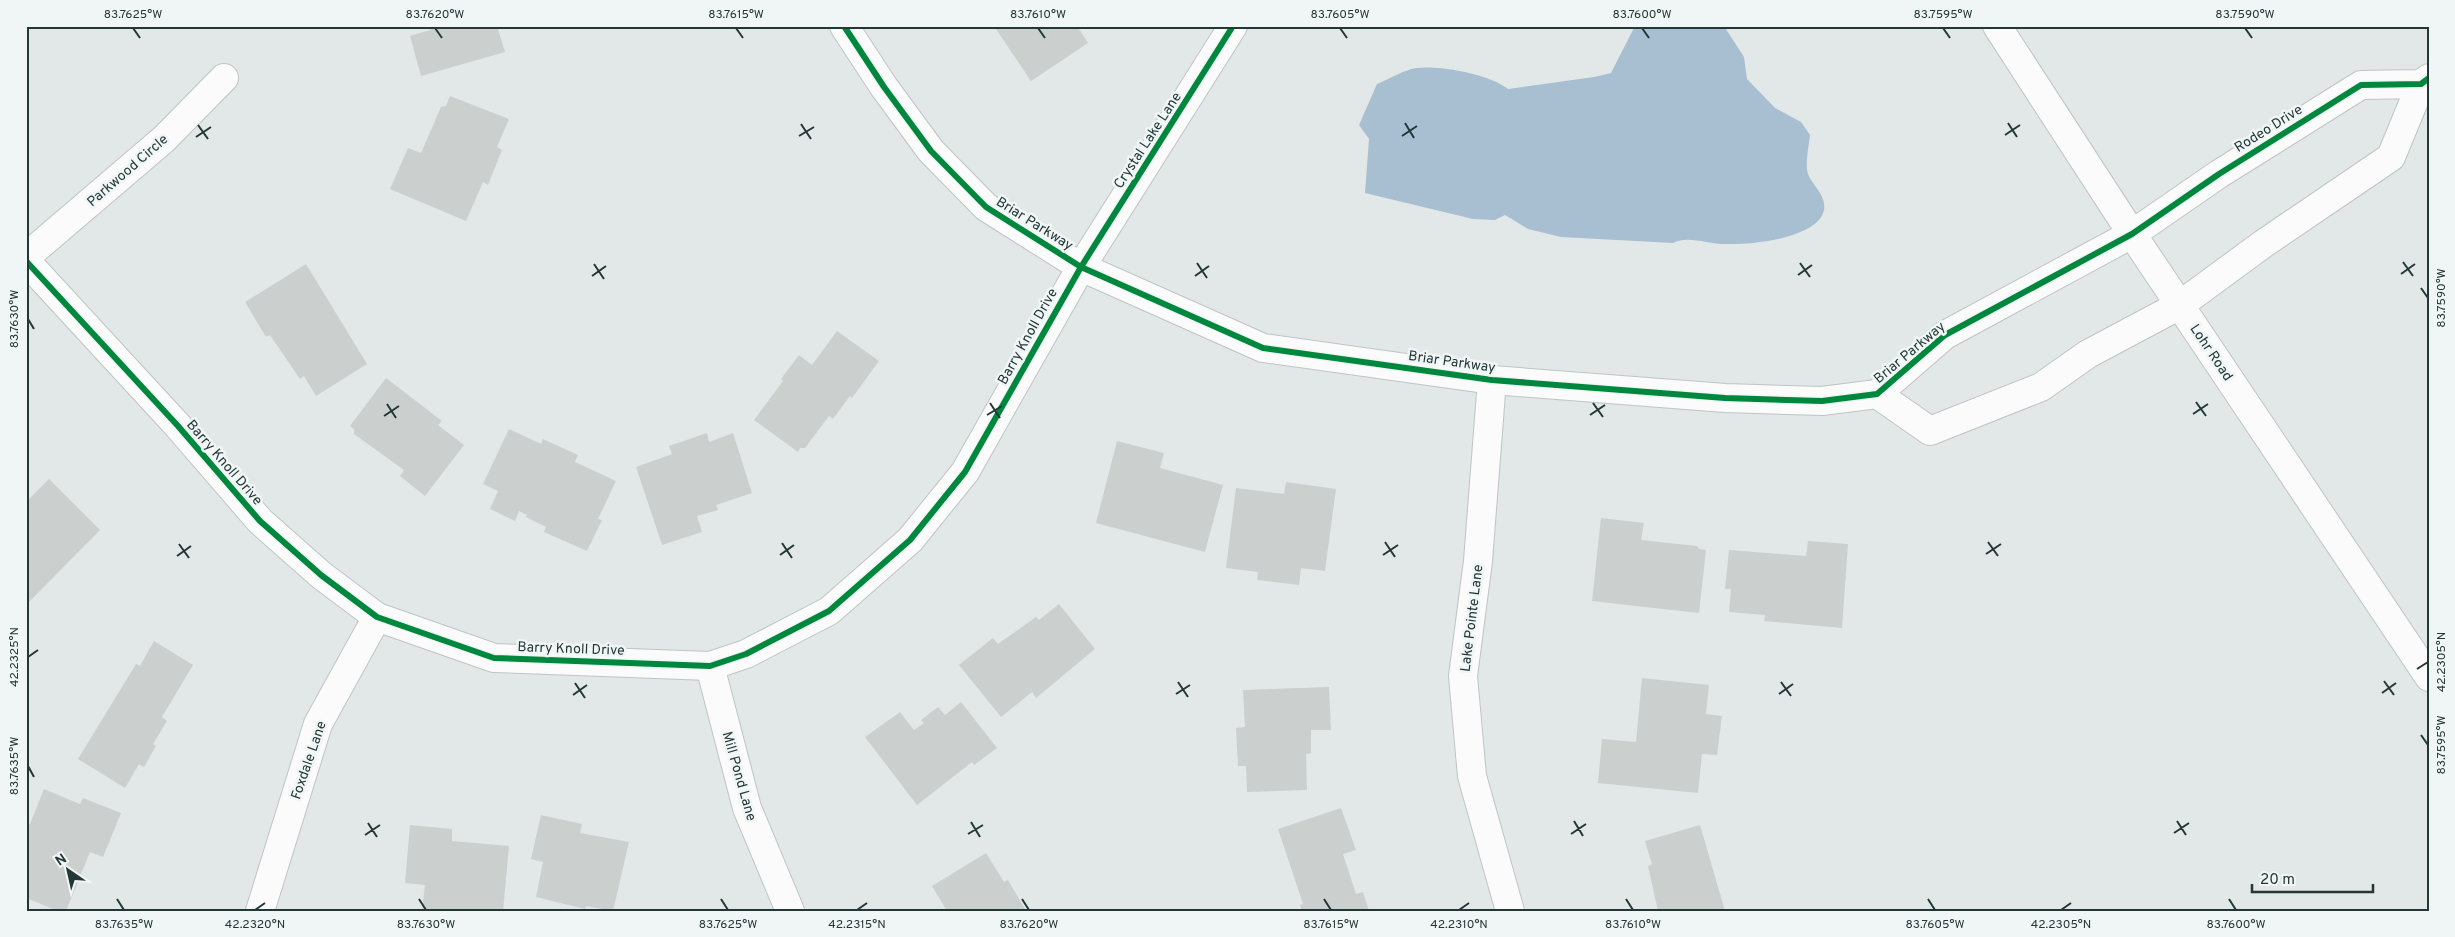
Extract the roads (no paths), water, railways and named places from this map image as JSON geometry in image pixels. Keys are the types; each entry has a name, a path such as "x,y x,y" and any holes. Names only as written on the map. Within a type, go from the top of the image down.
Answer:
{"street":[{"name":"Briar Parkway","path":"844,26 884,87 931,151 986,208 1081,267 1263,348 1492,380 1735,398 1822,401 1877,394 1945,334 2132,234"},
{"name":"Crystal Lake Lane","path":"1081,267 1233,26"},
{"name":"Lohr Road","path":"1996,26 2132,234 2429,677"},
{"name":"Parkwood Circle","path":"26,259 164,139 224,78"},
{"name":"Rodeo Drive","path":"2132,234 2219,174 2361,86 2425,81 2391,157 2263,244 2180,305"},
{"name":"Barry Knoll Drive","path":"26,259 178,426 260,521 321,575 376,617 494,658 710,666 746,654 829,611 910,540 965,472 1081,267"},
{"name":"Briar Parkway","path":"1877,394 1930,431 2041,387 2088,354 2180,305"},
{"name":"Lake Pointe Lane","path":"1492,380 1478,561 1463,676 1472,776 1510,911"},
{"name":"Foxdale Lane","path":"260,911 318,724 376,617"},
{"name":"Mill Pond Lane","path":"710,666 747,808 790,911"}],"water":[{"path":"1635,26 1724,26 1744,57 1747,79 1775,108 1801,122 1810,135 1807,156 1808,174 1823,198 1824,204 1824,210 1819,220 1809,228 1796,234 1749,243 1718,244 1698,240 1685,240 1673,243 1561,237 1528,229 1505,215 1495,220 1473,219 1365,193 1369,139 1359,125 1377,84 1407,71 1426,67 1450,69 1477,75 1508,89 1594,77 1611,73"}]}
